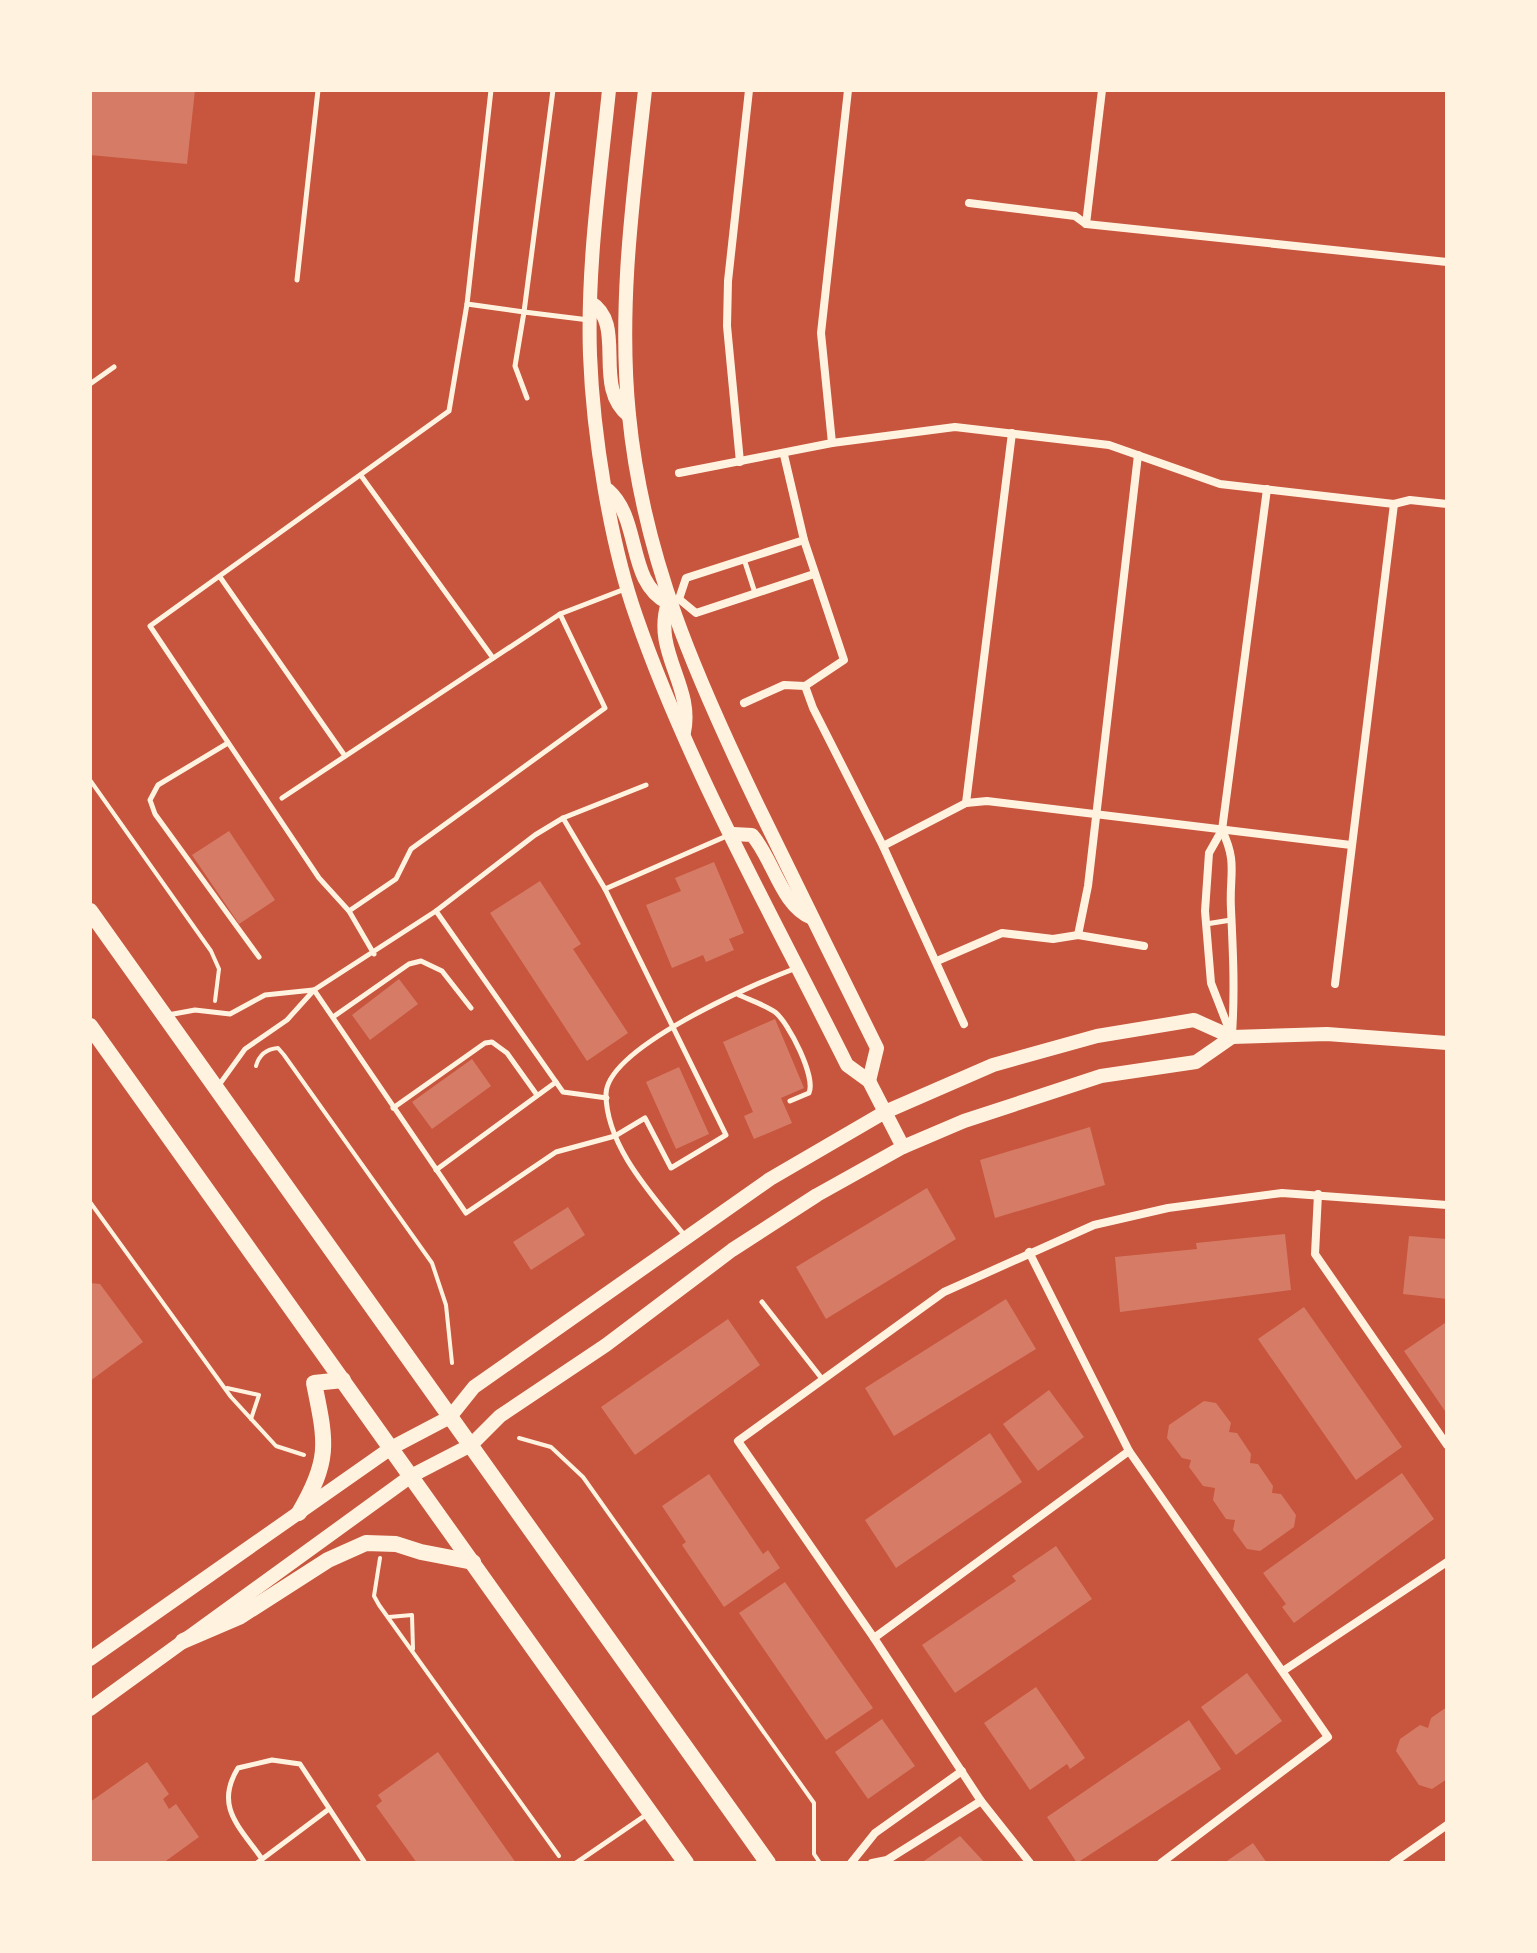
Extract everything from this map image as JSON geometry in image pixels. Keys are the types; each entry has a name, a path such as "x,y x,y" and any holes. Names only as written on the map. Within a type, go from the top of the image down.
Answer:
{"highway":[{"path":"90,911 768,1863"},
{"path":"90,1026 686,1863"},
{"path":"299,1513 318,1482 325,1452 314,1383 343,1380"},
{"path":"183,1641 239,1617 328,1560 366,1543 396,1544 473,1562"}],"main road":[{"path":"609,90 593,238 590,320 594,401 628,587 640,626 684,735 847,1065 869,1081 903,1147"},
{"path":"645,90 627,251 624,326 629,416 645,516 699,682 877,1048 869,1081"},
{"path":"590,302 600,307 607,320 613,398 629,416"},
{"path":"608,490 617,498 626,515 648,588 674,601"},
{"path":"674,601 662,632 685,708 684,735"},
{"path":"733,834 752,835 797,907 813,918"},
{"path":"90,1659 391,1448 450,1417 474,1387 770,1179 885,1112 993,1065 1108,1034 1194,1020 1232,1037 1327,1034 1447,1043"},
{"path":"90,1709 411,1476 471,1445 500,1416 606,1345 732,1250 817,1195 903,1147 964,1121 1101,1076 1196,1062 1232,1037"}],"street":[{"path":"740,462 728,366 727,296 749,90"},
{"path":"832,443 821,333 848,90"},
{"path":"1086,224 1102,90"},
{"path":"969,203 1075,216 1086,224 1447,262"},
{"path":"679,473 784,455 832,443 955,427 1109,445 1211,482 1394,504 1410,500 1447,504"},
{"path":"966,803 1012,433"},
{"path":"744,703 784,685 805,686 844,660 804,540 784,455"},
{"path":"1078,935 1096,815 1138,455"},
{"path":"1232,1037 1211,983 1204,893 1209,853 1222,830 1267,489"},
{"path":"1335,984 1394,504"},
{"path":"804,540 686,578 674,601 696,613 814,574"},
{"path":"805,686 813,708 883,846 964,1024"},
{"path":"883,846 966,803 997,802 1351,845"},
{"path":"1222,830 1234,855 1232,920 1236,979 1232,1037"},
{"path":"937,961 1002,933 1053,939 1078,935 1144,946"},
{"path":"1030,1863 981,1801 874,1638 738,1441 944,1292 1094,1225 1168,1208 1282,1193 1447,1205"},
{"path":"1318,1194 1315,1254 1447,1445"},
{"path":"1029,1252 1129,1451 1328,1737 1161,1863"},
{"path":"874,1638 1129,1451"},
{"path":"1283,1671 1447,1562"},
{"path":"851,1863 875,1833 962,1771"},
{"path":"872,1863 887,1860 981,1801"},
{"path":"1393,1863 1447,1825"}],"lane":[{"path":"297,280 318,90"},
{"path":"374,954 349,911 319,878 150,626 362,477 449,411 467,304 491,90"},
{"path":"527,398 515,366 553,90"},
{"path":"467,304 590,320"},
{"path":"90,384 114,367"},
{"path":"362,477 493,658"},
{"path":"744,559 755,594"},
{"path":"220,577 345,756"},
{"path":"282,798 560,614 628,587"},
{"path":"349,911 396,879 411,849 605,708 560,614"},
{"path":"228,743 158,785 150,800 155,814 259,957"},
{"path":"217,1089 245,1049 287,1020 314,990 436,911 535,835 563,818 646,785"},
{"path":"314,990 466,1213 556,1152 615,1136 645,1118 671,1168 726,1135 605,889 563,818"},
{"path":"605,889 733,834"},
{"path":"436,911 563,1092 607,1098"},
{"path":"1206,924 1232,920"},
{"path":"333,1017 409,964 421,961 442,971 471,1008"},
{"path":"686,1237 644,1184 615,1136 607,1098 613,1071 627,1056 672,1028 798,967"},
{"path":"165,1015 195,1010 230,1014 265,995 314,990"},
{"path":"738,994 774,1012 782,1020 812,1077 809,1093 790,1101"},
{"path":"393,1108 485,1043 492,1042 507,1053 537,1095"},
{"path":"436,1170 556,1082"},
{"path":"762,1302 823,1380"},
{"path":"329,1809 259,1861 227,1806 228,1785 238,1768 272,1760 300,1764 363,1860 354,1863"},
{"path":"576,1863 650,1813"}],"path":[{"path":"90,780 211,951 219,969 215,1003"},
{"path":"256,1066 258,1058 270,1049 278,1048 432,1263 446,1305 452,1363"},
{"path":"90,1202 225,1388 251,1419 276,1446 289,1453 313,1457"},
{"path":"225,1388 259,1395 251,1419"},
{"path":"519,1438 551,1447 583,1477 814,1803 814,1854 820,1863"},
{"path":"381,1555 374,1596 559,1856"},
{"path":"389,1617 412,1615 413,1651"}],"building":[{"path":"90,90 195,90 187,164 90,155"},
{"path":"229,831 275,900 239,924 192,855"},
{"path":"714,862 744,933 729,939 734,950 706,962 703,955 672,968 646,905 681,891 675,878"},
{"path":"540,881 581,944 573,949 628,1033 587,1061 490,913"},
{"path":"399,979 418,1004 370,1040 352,1015"},
{"path":"775,1019 804,1088 781,1098 792,1123 754,1139 744,1116 753,1112 723,1042"},
{"path":"472,1059 491,1086 432,1129 412,1102"},
{"path":"679,1067 709,1134 676,1149 646,1082"},
{"path":"1090,1127 1105,1185 995,1218 980,1160"},
{"path":"927,1188 956,1239 826,1319 796,1267"},
{"path":"568,1207 585,1235 531,1270 513,1242"},
{"path":"1285,1234 1291,1290 1120,1312 1115,1257 1197,1249 1196,1243"},
{"path":"1409,1236 1447,1239 1447,1299 1403,1294"},
{"path":"90,1283 100,1284 143,1342 90,1381"},
{"path":"1006,1299 1036,1349 894,1436 865,1388"},
{"path":"1304,1307 1402,1447 1356,1480 1258,1339"},
{"path":"728,1319 760,1365 635,1455 601,1407"},
{"path":"1445,1323 1447,1326 1447,1414 1404,1351"},
{"path":"1049,1390 1084,1437 1038,1471 1003,1424"},
{"path":"1204,1401 1216,1403 1231,1423 1229,1432 1237,1433 1251,1454 1250,1463 1258,1464 1273,1486 1272,1493 1281,1494 1296,1515 1294,1527 1260,1551 1247,1549 1233,1530 1235,1520 1226,1519 1213,1500 1215,1488 1203,1486 1189,1467 1191,1460 1182,1458 1167,1438 1169,1425"},
{"path":"990,1433 1022,1482 896,1568 865,1520"},
{"path":"1402,1473 1434,1519 1294,1623 1282,1607 1286,1604 1263,1573"},
{"path":"709,1474 763,1554 768,1550 780,1568 724,1607 682,1545 686,1542 662,1506"},
{"path":"1056,1546 1092,1599 955,1693 922,1645 1016,1581 1012,1576"},
{"path":"785,1582 873,1708 826,1740 739,1613"},
{"path":"1247,1673 1282,1721 1236,1755 1201,1707"},
{"path":"1036,1687 1085,1758 1070,1769 1067,1764 1030,1790 984,1723"},
{"path":"1447,1707 1447,1779 1432,1789 1419,1785 1396,1751 1400,1739 1420,1725 1428,1728 1431,1718"},
{"path":"882,1719 915,1766 868,1799 835,1752"},
{"path":"1189,1720 1221,1769 1077,1863 1047,1817"},
{"path":"438,1752 516,1863 417,1863 376,1806 382,1801 378,1795"},
{"path":"147,1762 169,1794 163,1799 169,1809 176,1804 199,1837 163,1863 90,1863 90,1802"},
{"path":"960,1836 985,1863 921,1863"},
{"path":"1253,1843 1267,1863 1224,1863"}]}
